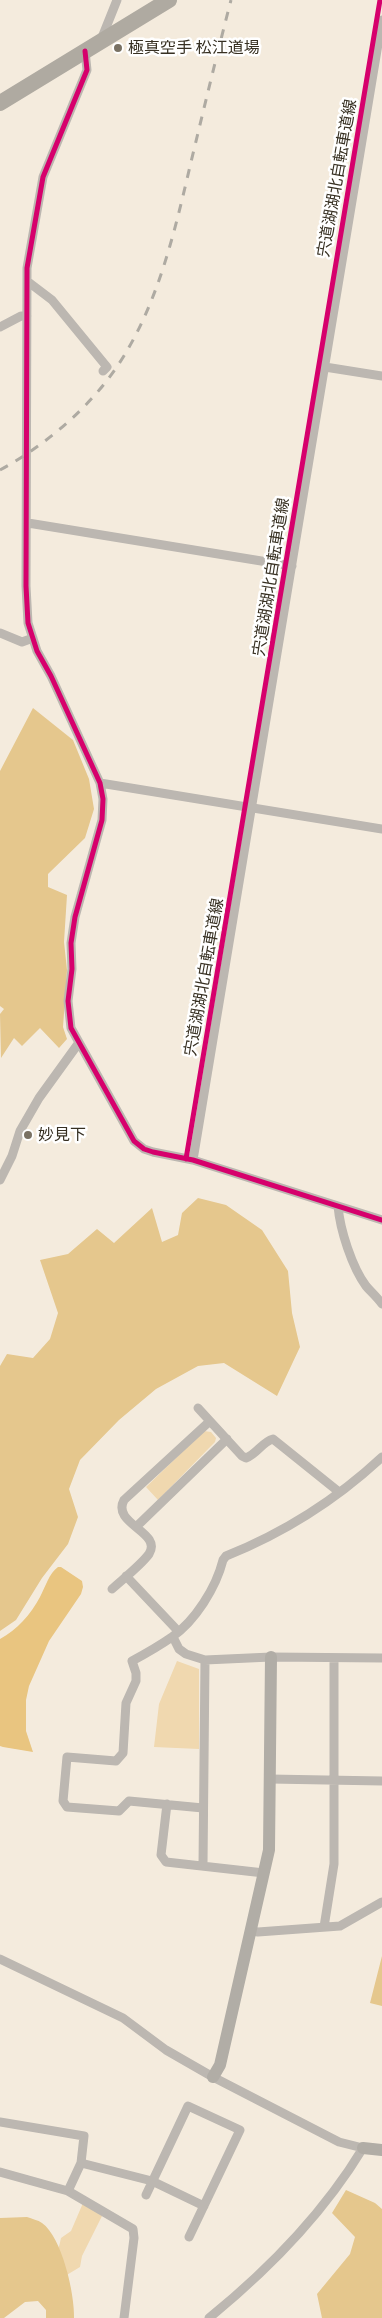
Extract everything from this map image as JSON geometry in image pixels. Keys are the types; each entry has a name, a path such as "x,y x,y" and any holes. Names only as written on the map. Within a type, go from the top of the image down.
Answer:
{"highway":[{"path":"0,103 169,0"}],"street":[{"path":"101,41 117,0"},
{"path":"193,1160 382,20"},
{"path":"85,51 87,70 39,191 27,281 28,523 26,586 28,623 37,651 100,783 103,799 102,820 75,917 71,944 72,969 68,1001 71,1028 78,1044 134,1141 144,1149 193,1160 382,1220"},
{"path":"27,281 52,300 76,328 107,367 103,371"},
{"path":"0,327 21,316 27,316"},
{"path":"324,367 382,376"},
{"path":"28,523 292,566"},
{"path":"0,633 22,642 33,638"},
{"path":"100,783 382,829"},
{"path":"0,1180 12,1156 20,1131 39,1098 78,1044"},
{"path":"338,1206 339,1220 359,1274 366,1286 382,1304"},
{"path":"198,1408 246,1458 253,1455 267,1440 273,1439 339,1492"},
{"path":"112,1589 151,1549 150,1540 124,1516 122,1510 124,1500 210,1421"},
{"path":"136,1527 226,1439"},
{"path":"203,1808 129,1801 119,1811 67,1808 62,1801 67,1757 116,1761 123,1753 126,1703 136,1681 136,1673 132,1662 176,1634 193,1616 207,1597 226,1556 282,1531 339,1492 382,1458"},
{"path":"126,1576 176,1634 180,1649 186,1654 205,1660 271,1657 382,1658"},
{"path":"213,2078 220,2065 269,1850 271,1657"},
{"path":"324,1927 334,1864 334,1658"},
{"path":"202,1865 205,1660"},
{"path":"270,1779 382,1781"},
{"path":"167,1804 161,1855 166,1862 264,1873"},
{"path":"251,1931 340,1926 382,1902"},
{"path":"0,1959 122,2018 166,2050 213,2078 340,2142 363,2148 382,2150"},
{"path":"146,2195 188,2106 240,2130 190,2237"},
{"path":"0,2122 84,2136 81,2162 68,2191"},
{"path":"209,2318 290,2242 321,2208 363,2148"},
{"path":"81,2162 152,2181 204,2206"},
{"path":"0,2172 68,2191 133,2229 134,2238 124,2318"}],"shaded area":[{"path":"33,708 73,740 89,779 94,809 85,838 48,874 48,887 67,895 64,942 67,970 63,1027 67,1039 59,1048 40,1028 22,1046 14,1038 1,1058 0,1014 4,1009 0,1006 0,771"},
{"path":"198,1198 226,1205 262,1230 288,1271 292,1313 300,1347 277,1396 224,1363 198,1366 156,1389 119,1420 80,1460 69,1489 78,1517 68,1544 42,1578 16,1620 0,1631 0,1366 7,1354 33,1358 50,1339 58,1313 40,1260 68,1254 97,1229 114,1243 152,1208 162,1242 178,1235 182,1213"},
{"path":"204,1431 211,1432 216,1438 215,1442 158,1500 146,1487"},
{"path":"58,1567 61,1567 82,1581 83,1587 81,1594 49,1641 29,1686 26,1700 26,1731 33,1752 3,1747 0,1746 0,1639 18,1626 28,1615"},
{"path":"177,1661 199,1669 199,1749 154,1747 159,1704"},
{"path":"382,1956 382,2006 370,2003"},
{"path":"346,2190 375,2203 382,2209 382,2318 322,2318 317,2294 350,2254 355,2237 332,2213"},
{"path":"83,2203 102,2216 82,2256 80,2267 65,2276 56,2260 61,2238 71,2231"},
{"path":"27,2217 42,2223 56,2241 70,2282 74,2318 46,2318 46,2310 38,2301 25,2302 4,2318 0,2318 0,2218"}],"railway":[{"path":"0,470 55,433 88,402 116,368 140,327 150,305 173,234 231,0"}],"cycle path":[{"name":"宍道湖湖北自転車道線","path":"186,1159 380,0"},
{"path":"85,51 87,70 43,177 27,268 26,586 28,623 37,651 51,676 100,783 103,799 102,820 75,917 71,943 72,969 68,1001 71,1028 134,1141 144,1149 193,1160 382,1220"}],"place":[{"name":"極真空手 松江道場","path":"118,48"},
{"name":"妙見下","path":"28,1135"}]}
